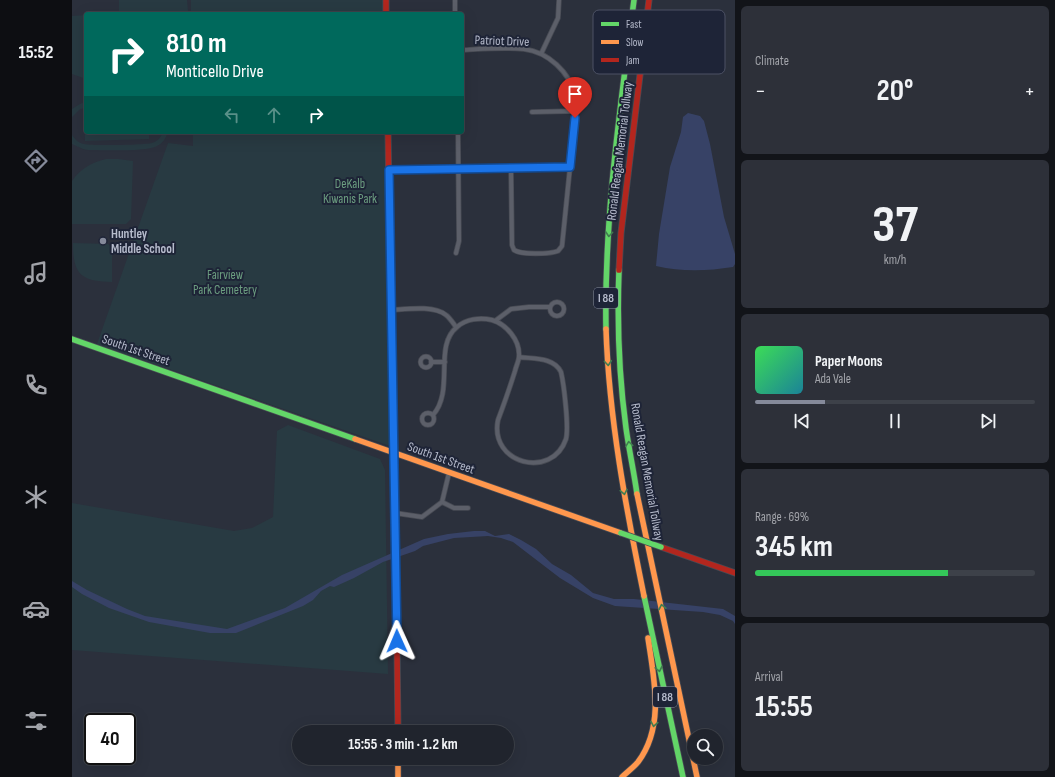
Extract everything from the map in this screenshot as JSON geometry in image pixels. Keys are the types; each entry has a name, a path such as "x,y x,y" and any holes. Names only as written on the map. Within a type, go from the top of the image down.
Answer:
{"main road":[{"path":"386,0 386,12"},
{"name":"Ronald Reagan Memorial Tollway","path":"633,10 634,0"},
{"name":"Ronald Reagan Memorial Tollway","path":"648,10 649,0"},
{"name":"Ronald Reagan Memorial Tollway","path":"625,74 613,181 606,295 606,324 611,400 620,471 648,617"},
{"name":"Ronald Reagan Memorial Tollway","path":"640,74 620,233 618,303 620,352 628,443 639,503 666,623 697,777"},
{"path":"388,134 398,725"},
{"name":"South 1st Street","path":"72,340 735,573"},
{"path":"622,777 644,754 655,722 656,695 648,617"},
{"name":"I 88","path":"648,617 683,777"},
{"path":"398,765 398,777"}],"street":[{"path":"455,0 455,12"},
{"path":"511,168 512,245 514,250 520,253 556,252 561,249 576,111 575,96 567,76 553,61 541,54 558,18 559,0"},
{"name":"Patriot Drive","path":"464,50 525,49 541,54"},
{"path":"532,112 576,111"},
{"path":"456,253 459,242 458,134"},
{"path":"389,170 570,167"},
{"path":"495,321 511,309 529,306 550,307"},
{"path":"392,310 438,310 446,314 456,327"},
{"path":"433,415 438,409 442,397 446,344 456,327 474,319 484,318 495,321 503,325 513,335 517,345 519,357 498,420 498,438 502,446 514,458 521,461 539,462 547,460 556,454 561,449 567,432 563,382 560,368 549,361 519,357"},
{"path":"431,362 445,362"},
{"path":"395,513 422,517 442,502 450,473"},
{"path":"442,502 454,508 468,508"}],"green space":[{"path":"119,0 187,0 188,11 119,11"},
{"path":"191,0 383,0 383,12 191,12"},
{"path":"84,15 84,78 72,74 72,16"},
{"path":"84,103 84,108 80,109 72,117 72,109"},
{"path":"85,134 149,134 149,139 85,141"},
{"path":"162,134 167,134 157,146 144,149 88,150 72,144 72,135 80,143 89,145 147,144 158,140"},
{"name":"Fairview Park Cemetery","path":"193,134 385,134 390,446 97,344 168,143 193,146"},
{"path":"106,159 133,161 131,219 126,224 72,224 72,181 87,167"},
{"path":"73,243 108,244 112,248 112,282 93,280 86,278 81,274 77,269 75,262"},
{"path":"288,425 380,459 385,470 388,674 72,650 72,503 234,531 252,528 273,517 277,431"}],"water":[{"path":"688,113 700,116 704,121 724,217 735,254 735,264 733,267 694,270 656,266 659,234 670,167 681,132 683,117"},
{"path":"474,531 485,531 495,536 509,534 521,540 536,549 552,564 571,575 593,593 614,599 634,599 723,609 735,616 735,624 733,621 720,615 703,612 615,606 593,598 560,578 513,542 488,536 454,538 423,546 415,551 383,562 334,587 330,586 321,591 313,600 303,606 236,633 210,633 149,622 109,608 72,587 72,581 87,590 145,616 227,629 285,608 342,575 424,539"}],"traffic: fast":[{"path":"633,10 634,0"},
{"path":"606,329 606,288 610,205 624,74"},
{"path":"619,270 618,330 620,369 626,428 637,494"},
{"path":"72,339 355,439"},
{"path":"621,533 661,547"},
{"path":"644,596 683,777"}],"traffic: slow":[{"path":"390,267 396,562"},
{"path":"606,329 611,396 619,463 644,596"},
{"path":"355,439 621,533"},
{"path":"637,494 697,777"},
{"path":"622,777 638,762 646,748 652,733 655,718 655,686 648,638"},
{"path":"398,765 398,777"}],"traffic: jam":[{"path":"386,0 386,12"},
{"path":"648,10 649,0"},
{"path":"619,270 621,233 640,74"},
{"path":"388,134 390,267"},
{"path":"661,547 735,573"},
{"path":"396,562 398,725"}],"place":[{"name":"Huntley Middle School","path":"103,241"}],"route":[{"path":"397,641 389,170 554,166 570,167 575,118"}],"park label":[{"name":"DeKalb Kiwanis Park","path":"350,192"}]}
